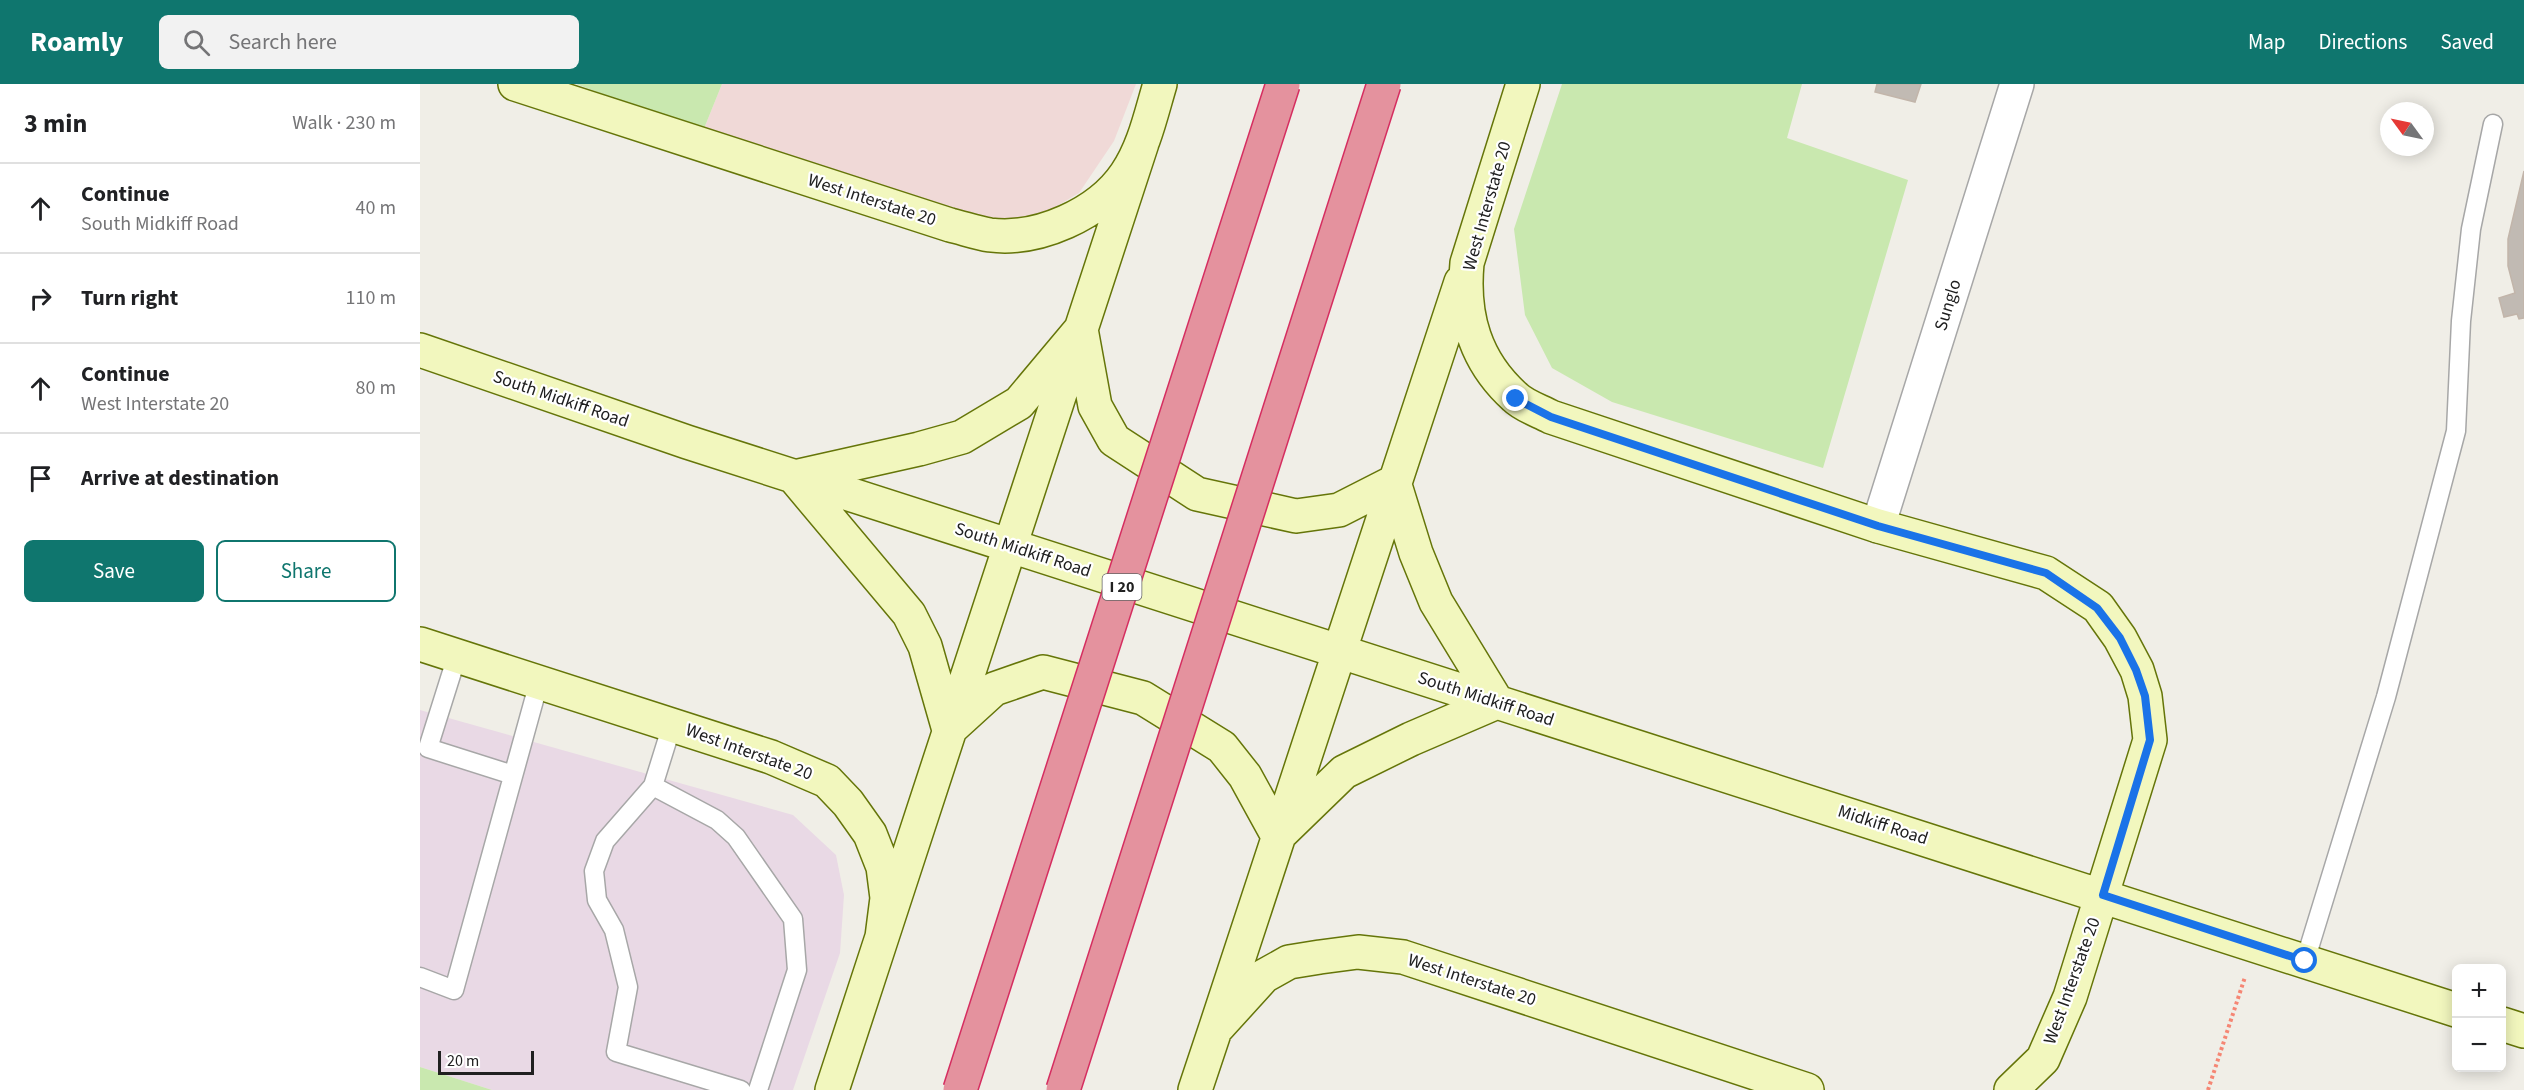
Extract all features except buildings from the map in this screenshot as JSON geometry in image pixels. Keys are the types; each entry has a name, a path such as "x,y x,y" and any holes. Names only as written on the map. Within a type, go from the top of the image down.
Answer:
{"highway":[{"name":"I 20","path":"960,1090 1283,84"},
{"path":"1063,1090 1384,84"}],"main road":[{"name":"West Interstate 20","path":"515,84 950,225 991,235 1043,232 1098,205 1126,174 1142,143 1160,84"},
{"name":"West Interstate 20","path":"1523,84 1467,263 1466,313 1473,334 1489,369 1516,399 1551,417 1878,526 2046,573 2097,608 2120,638 2136,670 2145,696 2150,740 2070,997 2043,1059 2011,1090"},
{"path":"882,937 1142,143"},
{"path":"1215,1030 1467,263"},
{"path":"950,730 926,646 909,614 794,477 962,437 1019,403 1081,329"},
{"path":"1081,329 1095,406 1114,440 1197,494 1296,516 1339,510 1394,482"},
{"name":"South Midkiff Road","path":"420,350 794,477 1663,755"},
{"path":"1278,836 1344,772 1411,739 1497,702 1436,602 1416,553 1394,482"},
{"name":"West Interstate 20","path":"420,644 771,756 827,780 848,803 870,834 884,867 887,898 882,937 832,1090"},
{"path":"950,730 994,689 1043,672 1143,698 1222,747 1245,776 1278,836"},
{"name":"Midkiff Road","path":"1663,755 2103,895"},
{"path":"2103,895 2452,1008"},
{"name":"West Interstate 20","path":"1195,1090 1215,1030 1264,976 1289,962 1358,952 1403,957 1807,1090"},
{"path":"2506,1025 2524,1031"}],"street":[{"name":"Sunglo","path":"1878,526 2017,84"}],"lane":[{"path":"2305,961 2386,697 2456,431 2461,321 2471,230 2493,124"},
{"path":"457,656 428,748 513,775"},
{"path":"420,977 454,990 539,682"},
{"path":"672,725 653,786 605,840 594,871 597,900 614,930 628,987 616,1052 741,1090"},
{"path":"653,786 717,820 736,837 793,919 797,970 758,1090"}],"path":[{"path":"2208,1090 2255,945"}],"shaded area":[{"path":"722,84 1136,84 1114,141 1079,193 1050,210 1010,221 963,218 703,131"},
{"path":"420,710 793,815 836,855 844,895 840,953 793,1090 492,1090 420,1067"}],"green space":[{"path":"576,84 722,84 703,131"},
{"path":"1562,84 1802,84 1787,138 1908,180 1823,468 1612,402 1552,368 1525,315 1514,229"},
{"path":"420,1067 492,1090 420,1090"}],"route":[{"path":"1516,399 1551,417 1878,526 2046,573 2097,608 2120,638 2136,670 2145,696 2150,740 2103,895 2305,961"}]}
